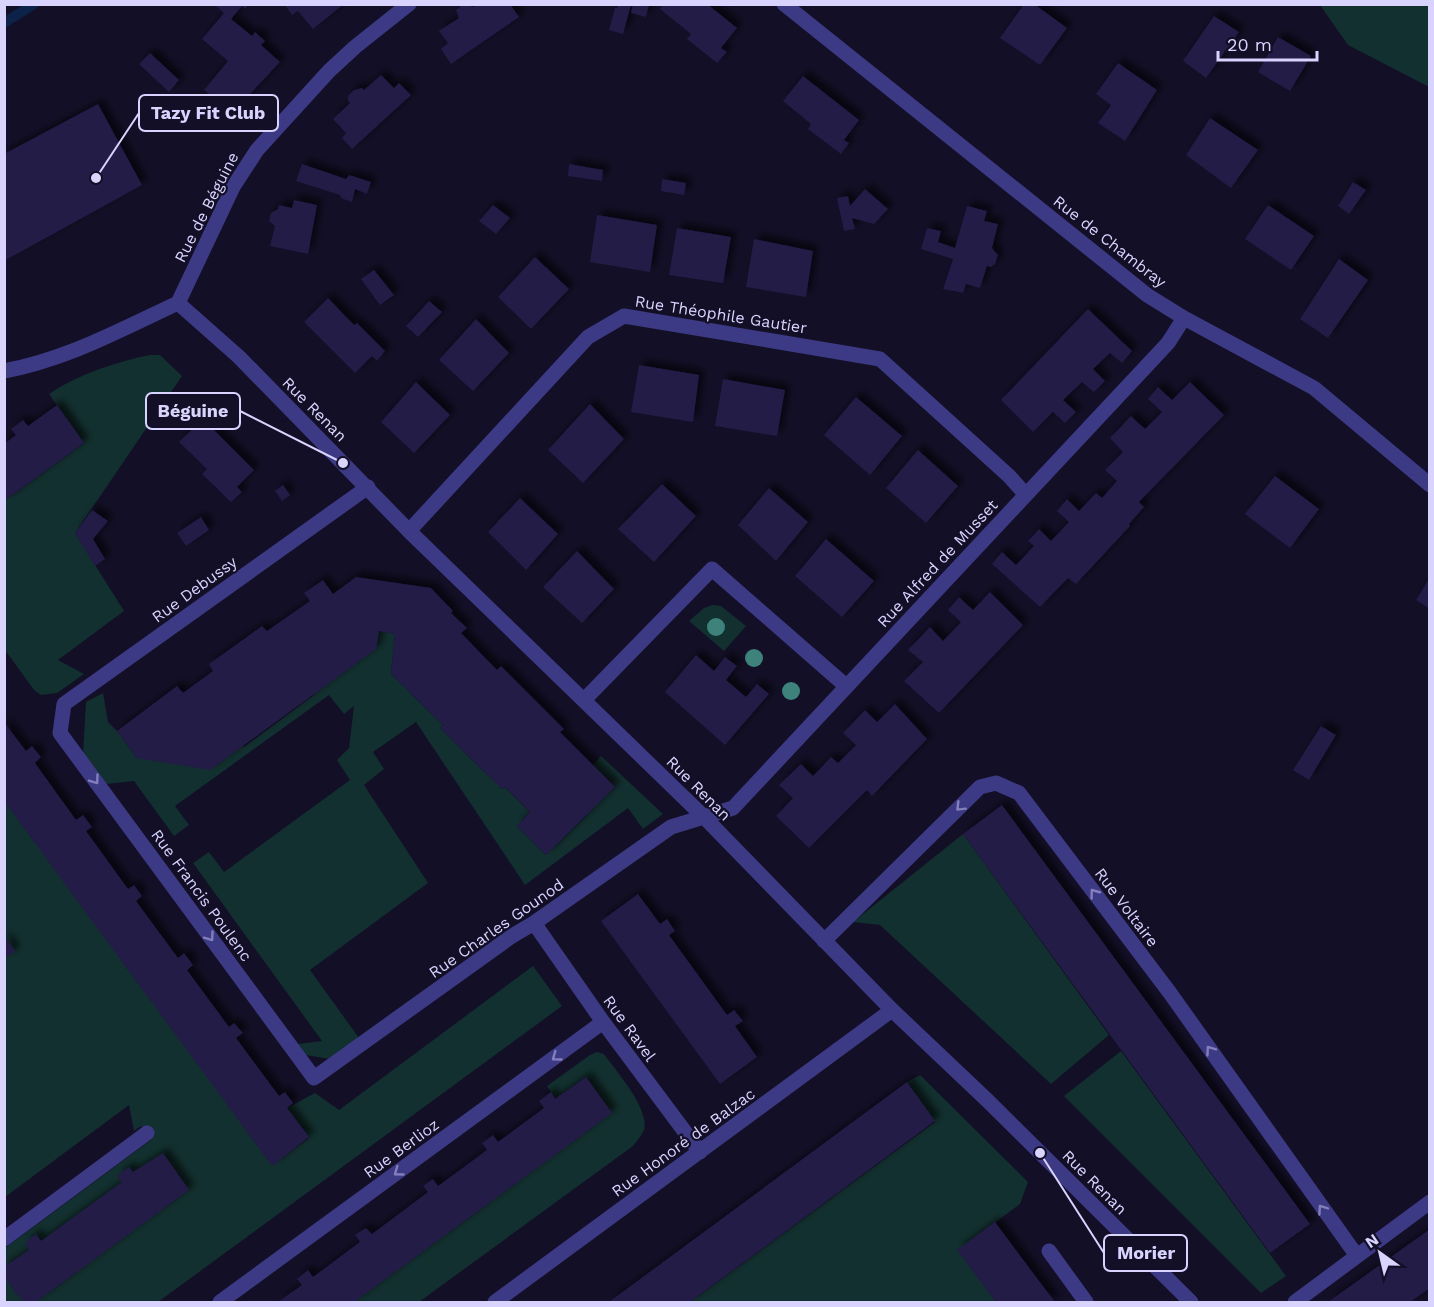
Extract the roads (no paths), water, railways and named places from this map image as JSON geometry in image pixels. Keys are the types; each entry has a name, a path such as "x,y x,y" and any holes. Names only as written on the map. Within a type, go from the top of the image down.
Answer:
{"street":[{"name":"Rue de Béguine","path":"178,303 233,187 257,150 329,71 408,4"},
{"name":"Rue de Chambray","path":"784,4 1147,295 1184,318 1314,388 1430,485"},
{"path":"4,371 59,357 178,303"},
{"name":"Rue Renan","path":"178,303 239,357 409,531 704,817 892,1010 988,1101 1191,1302"},
{"name":"Rue Théophile Gautier","path":"409,531 588,337 624,316 880,359 1010,476 1026,495"},
{"name":"Rue Alfred de Musset","path":"704,817 733,808 1168,343 1184,318"},
{"name":"Rue Debussy","path":"60,733 64,704 368,487"},
{"path":"584,700 712,569 846,686"},
{"name":"Rue Francis Poulenc","path":"60,733 314,1078"},
{"name":"Rue Voltaire","path":"824,941 980,787 996,783 1019,793 1170,993 1357,1256"},
{"name":"Rue Charles Gounod","path":"314,1078 512,936 671,827 704,817"},
{"name":"Rue Ravel","path":"534,923 603,1022 700,1152"},
{"name":"Rue Honoré de Balzac","path":"495,1302 892,1010"},
{"name":"Rue Berlioz","path":"220,1302 603,1022"},
{"path":"4,1239 147,1133"},
{"path":"1295,1302 1430,1202"},
{"path":"1049,1251 1086,1302"}],"waterway":[{"path":"4,23 34,4"}],"place":[{"name":"Tazy Fit Club","path":"96,178"},
{"name":"Béguine","path":"343,463"},
{"name":"Morier","path":"1040,1153"}]}
